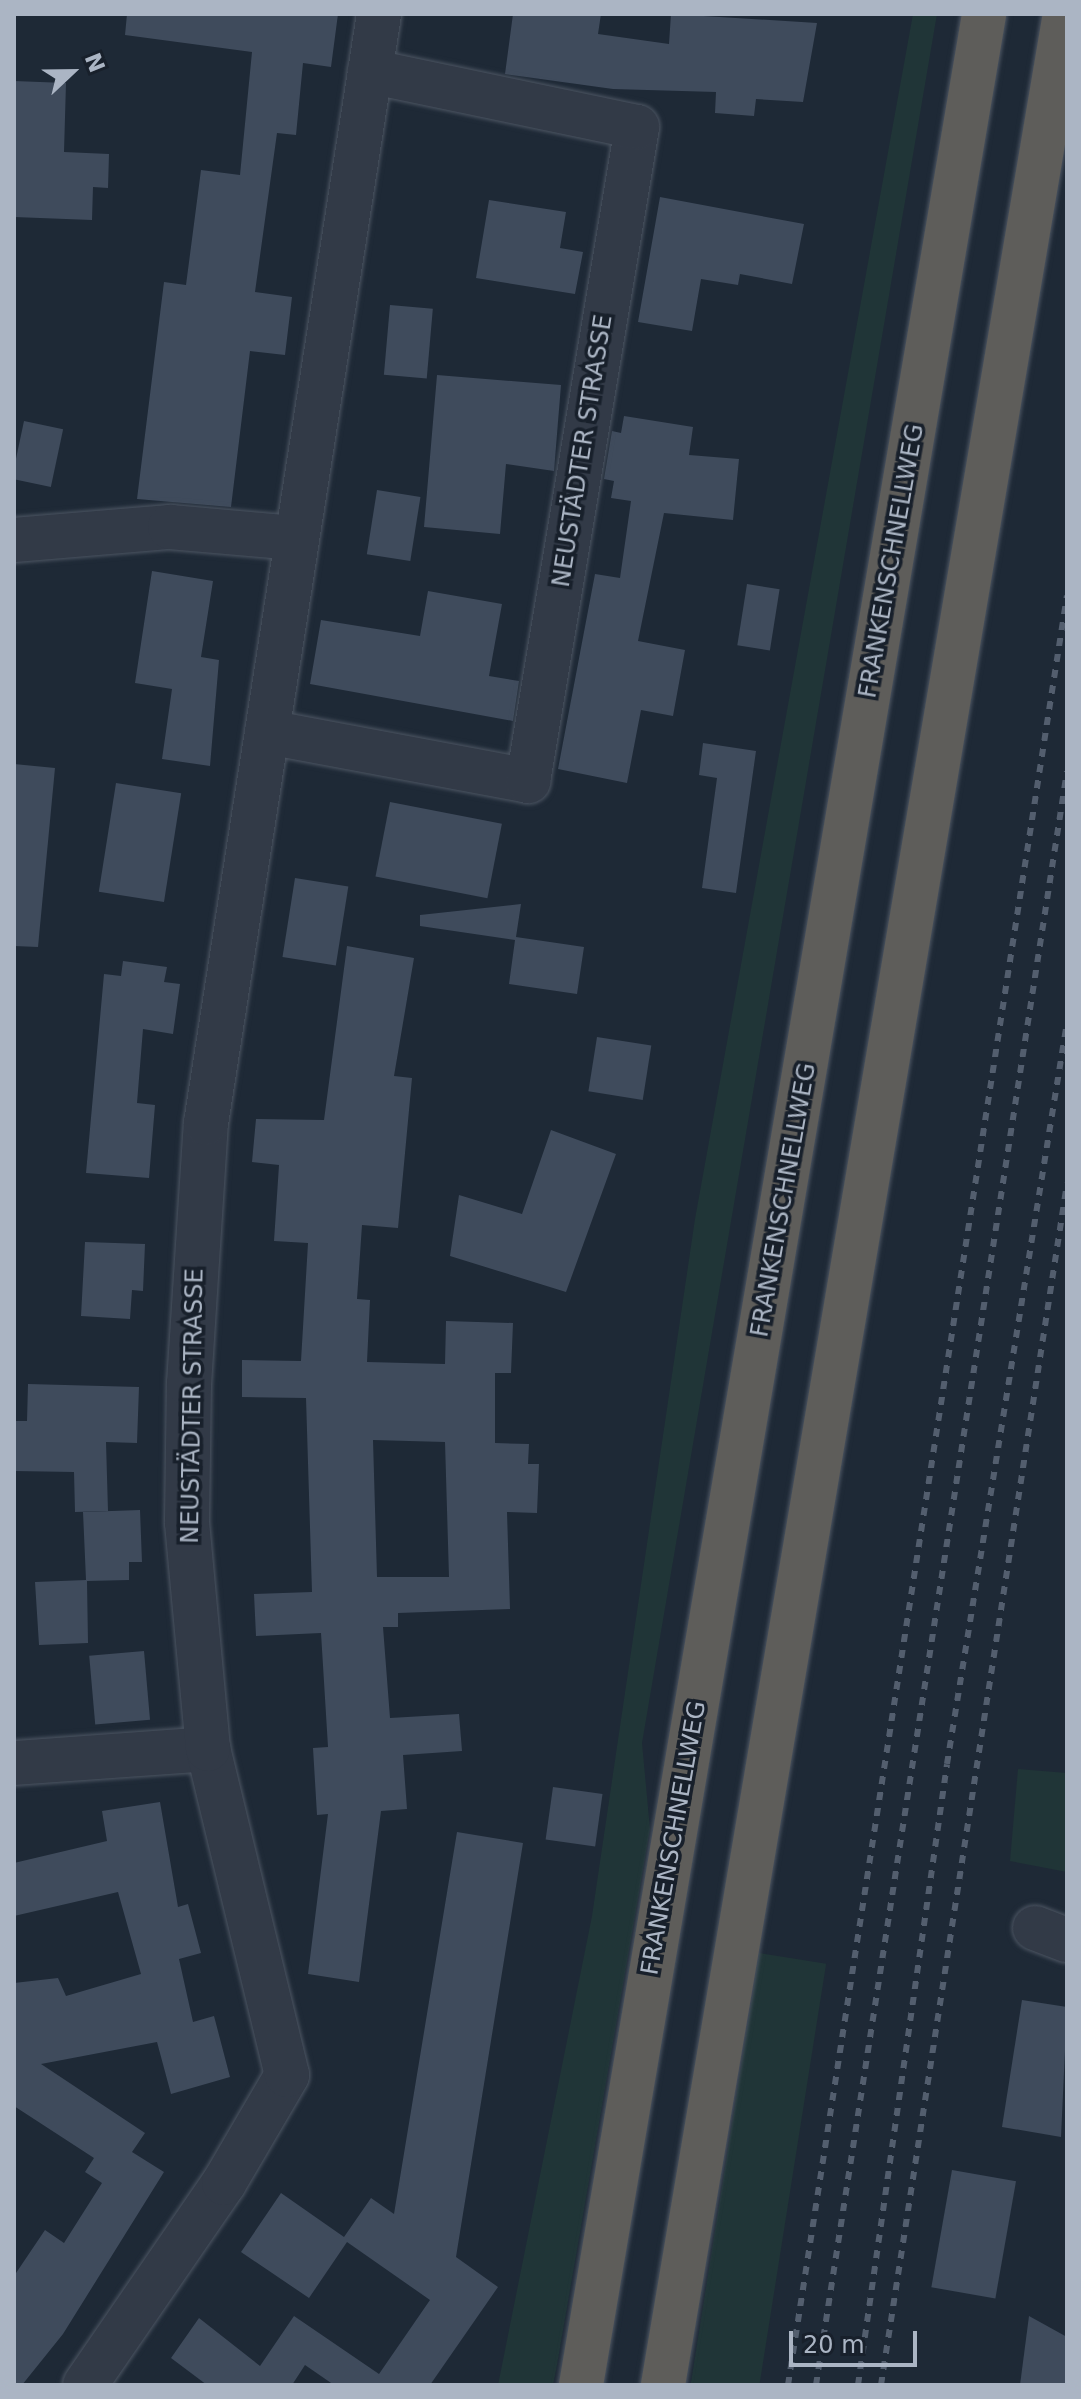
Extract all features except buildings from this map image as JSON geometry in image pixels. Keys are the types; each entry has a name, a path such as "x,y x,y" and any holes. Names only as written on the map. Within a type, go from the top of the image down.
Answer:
{"highway":[{"name":"FRANKENSCHNELLWEG","path":"581,2385 984,14"},
{"path":"663,2385 1065,14"}],"street":[{"name":"NEUSTÄDTER STRASSE","path":"85,2385 224,2183 287,2075 208,1749 187,1522 195,1259 206,1123 379,14"},
{"name":"NEUSTÄDTER STRASSE","path":"267,732 528,781 637,127 370,71"},
{"path":"14,540 170,527 297,538"},
{"path":"14,1763 208,1749"}],"green space":[{"path":"913,14 937,14 642,1743 650,1829 557,2365 553,2385 498,2385 592,1916 695,1219"},
{"path":"1018,1769 1067,1773 1067,1872 1010,1861"},
{"path":"759,1953 826,1964 759,2385 691,2385"}],"railway":[{"path":"788,2385 1067,596"},
{"path":"816,2385 1067,771"},
{"path":"858,2385 947,1764 1067,1022"},
{"path":"881,2385 1067,1183"}]}
